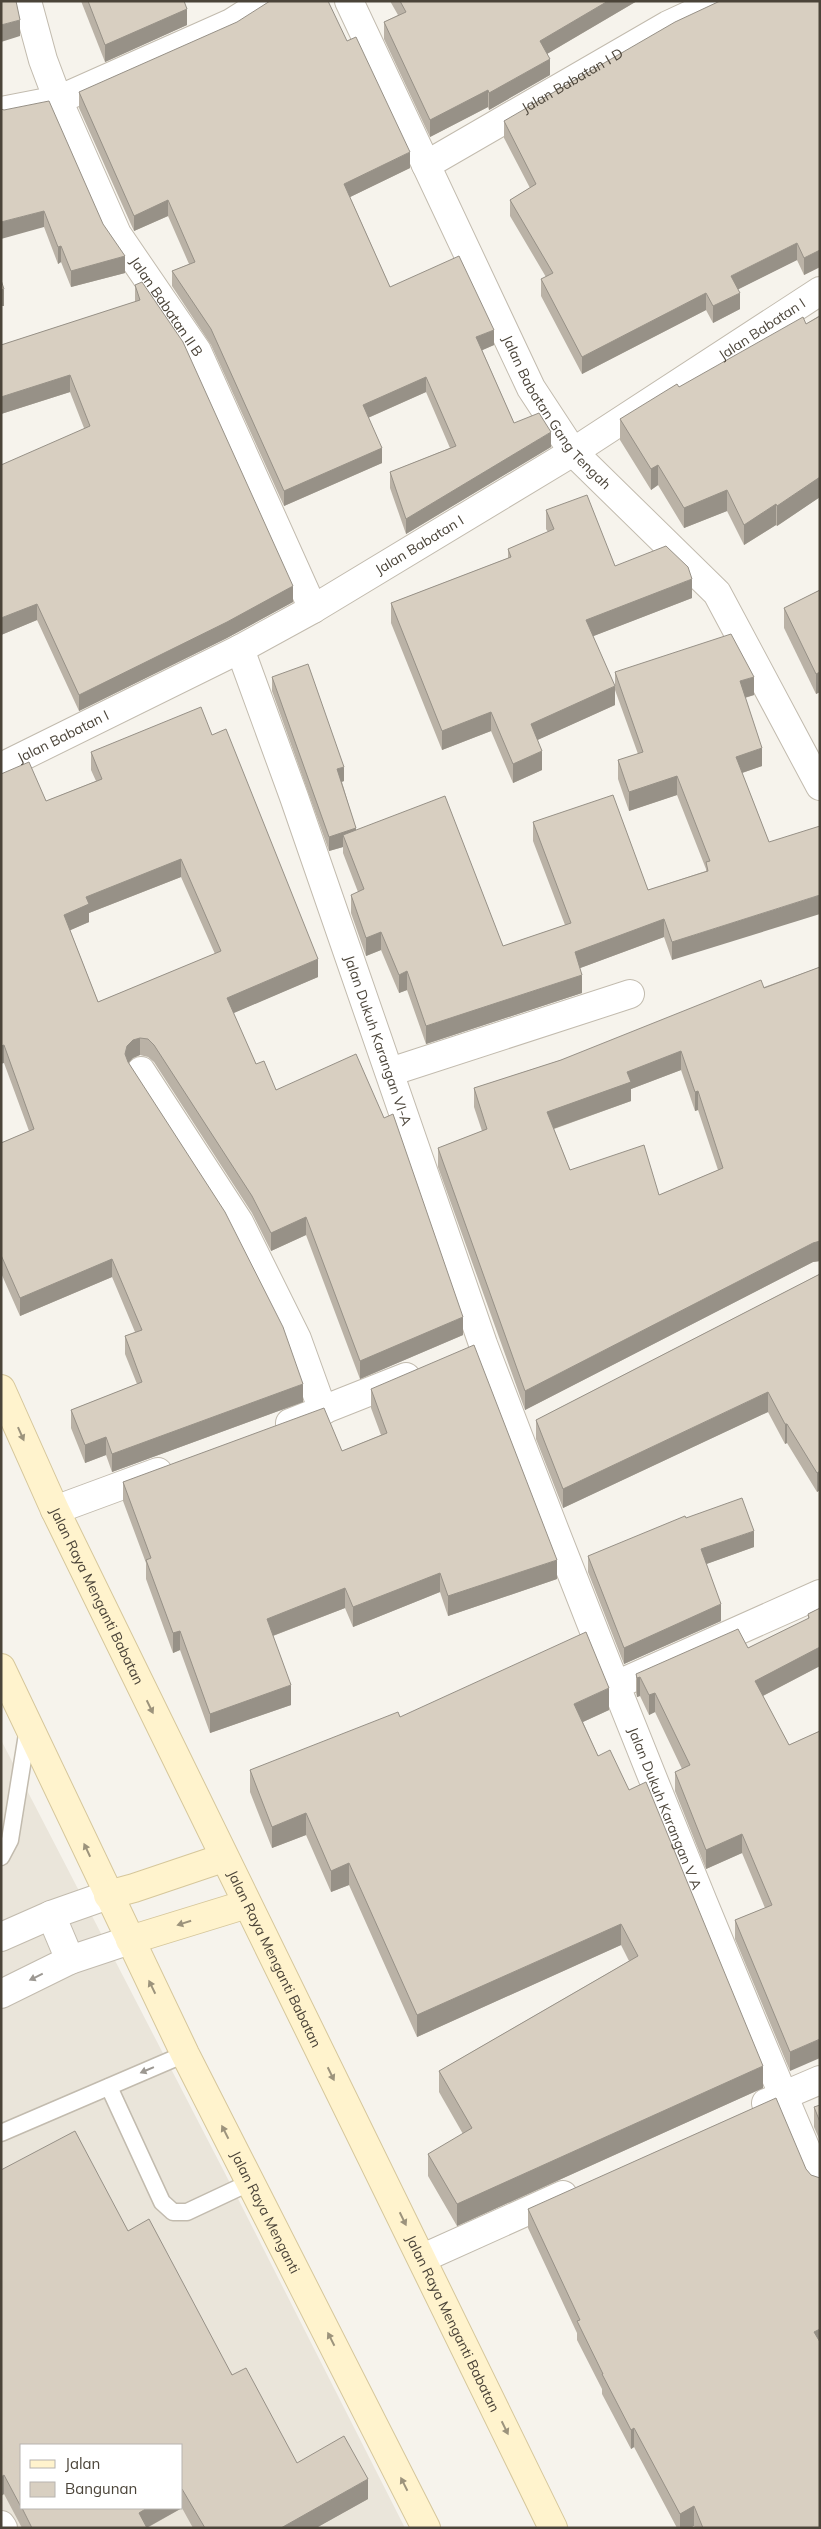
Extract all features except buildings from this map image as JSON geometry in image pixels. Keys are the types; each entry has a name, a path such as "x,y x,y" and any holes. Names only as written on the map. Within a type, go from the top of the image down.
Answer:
{"main road":[{"name":"Jalan Raya Menganti Babatan","path":"1,1389 55,1510 223,1858 423,2258 553,2528"},
{"path":"1,1668 108,1894 134,1888 223,1858"},
{"name":"Jalan Raya Menganti","path":"108,1894 140,1937 185,2054 426,2528"},
{"path":"140,1937 247,1904"}],"street":[{"name":"Jalan Babatan II B","path":"27,1 51,81 117,234 197,351 313,609"},
{"path":"1,111 51,81 231,23 266,1"},
{"name":"Jalan Babatan Gang Tengah","path":"349,1 531,388 573,452 717,593 820,786"},
{"name":"Jalan Babatan I D","path":"426,165 668,25 720,1"},
{"name":"Jalan Babatan I","path":"1,767 240,649 313,609 573,452 820,291"},
{"name":"Jalan Dukuh Karangan VI-A","path":"240,649 294,797 483,1344 516,1432"},
{"path":"390,1072 630,994"},
{"path":"141,1070 239,1222 296,1339 323,1411"},
{"path":"457,1356 483,1344"},
{"path":"268,1431 323,1411 430,1367"},
{"path":"516,1432 542,1419"},
{"name":"Jalan Dukuh Karangan V A","path":"516,1432 614,1686 820,2182"},
{"path":"55,1510 184,1462"},
{"path":"614,1686 820,1594"},
{"path":"1,1937 51,1915 108,1894"},
{"path":"51,1915 70,1960"},
{"path":"1,1994 70,1960 140,1937"},
{"path":"747,2112 820,2080"},
{"path":"423,2258 586,2184"}],"lane":[{"path":"1,1857 10,1840 29,1727"},
{"path":"1,2133 185,2054"},
{"path":"109,2087 162,2202 173,2212 187,2212 251,2182"}],"shaded area":[{"path":"1,1740 230,2183 405,2528 1,2528"}]}
